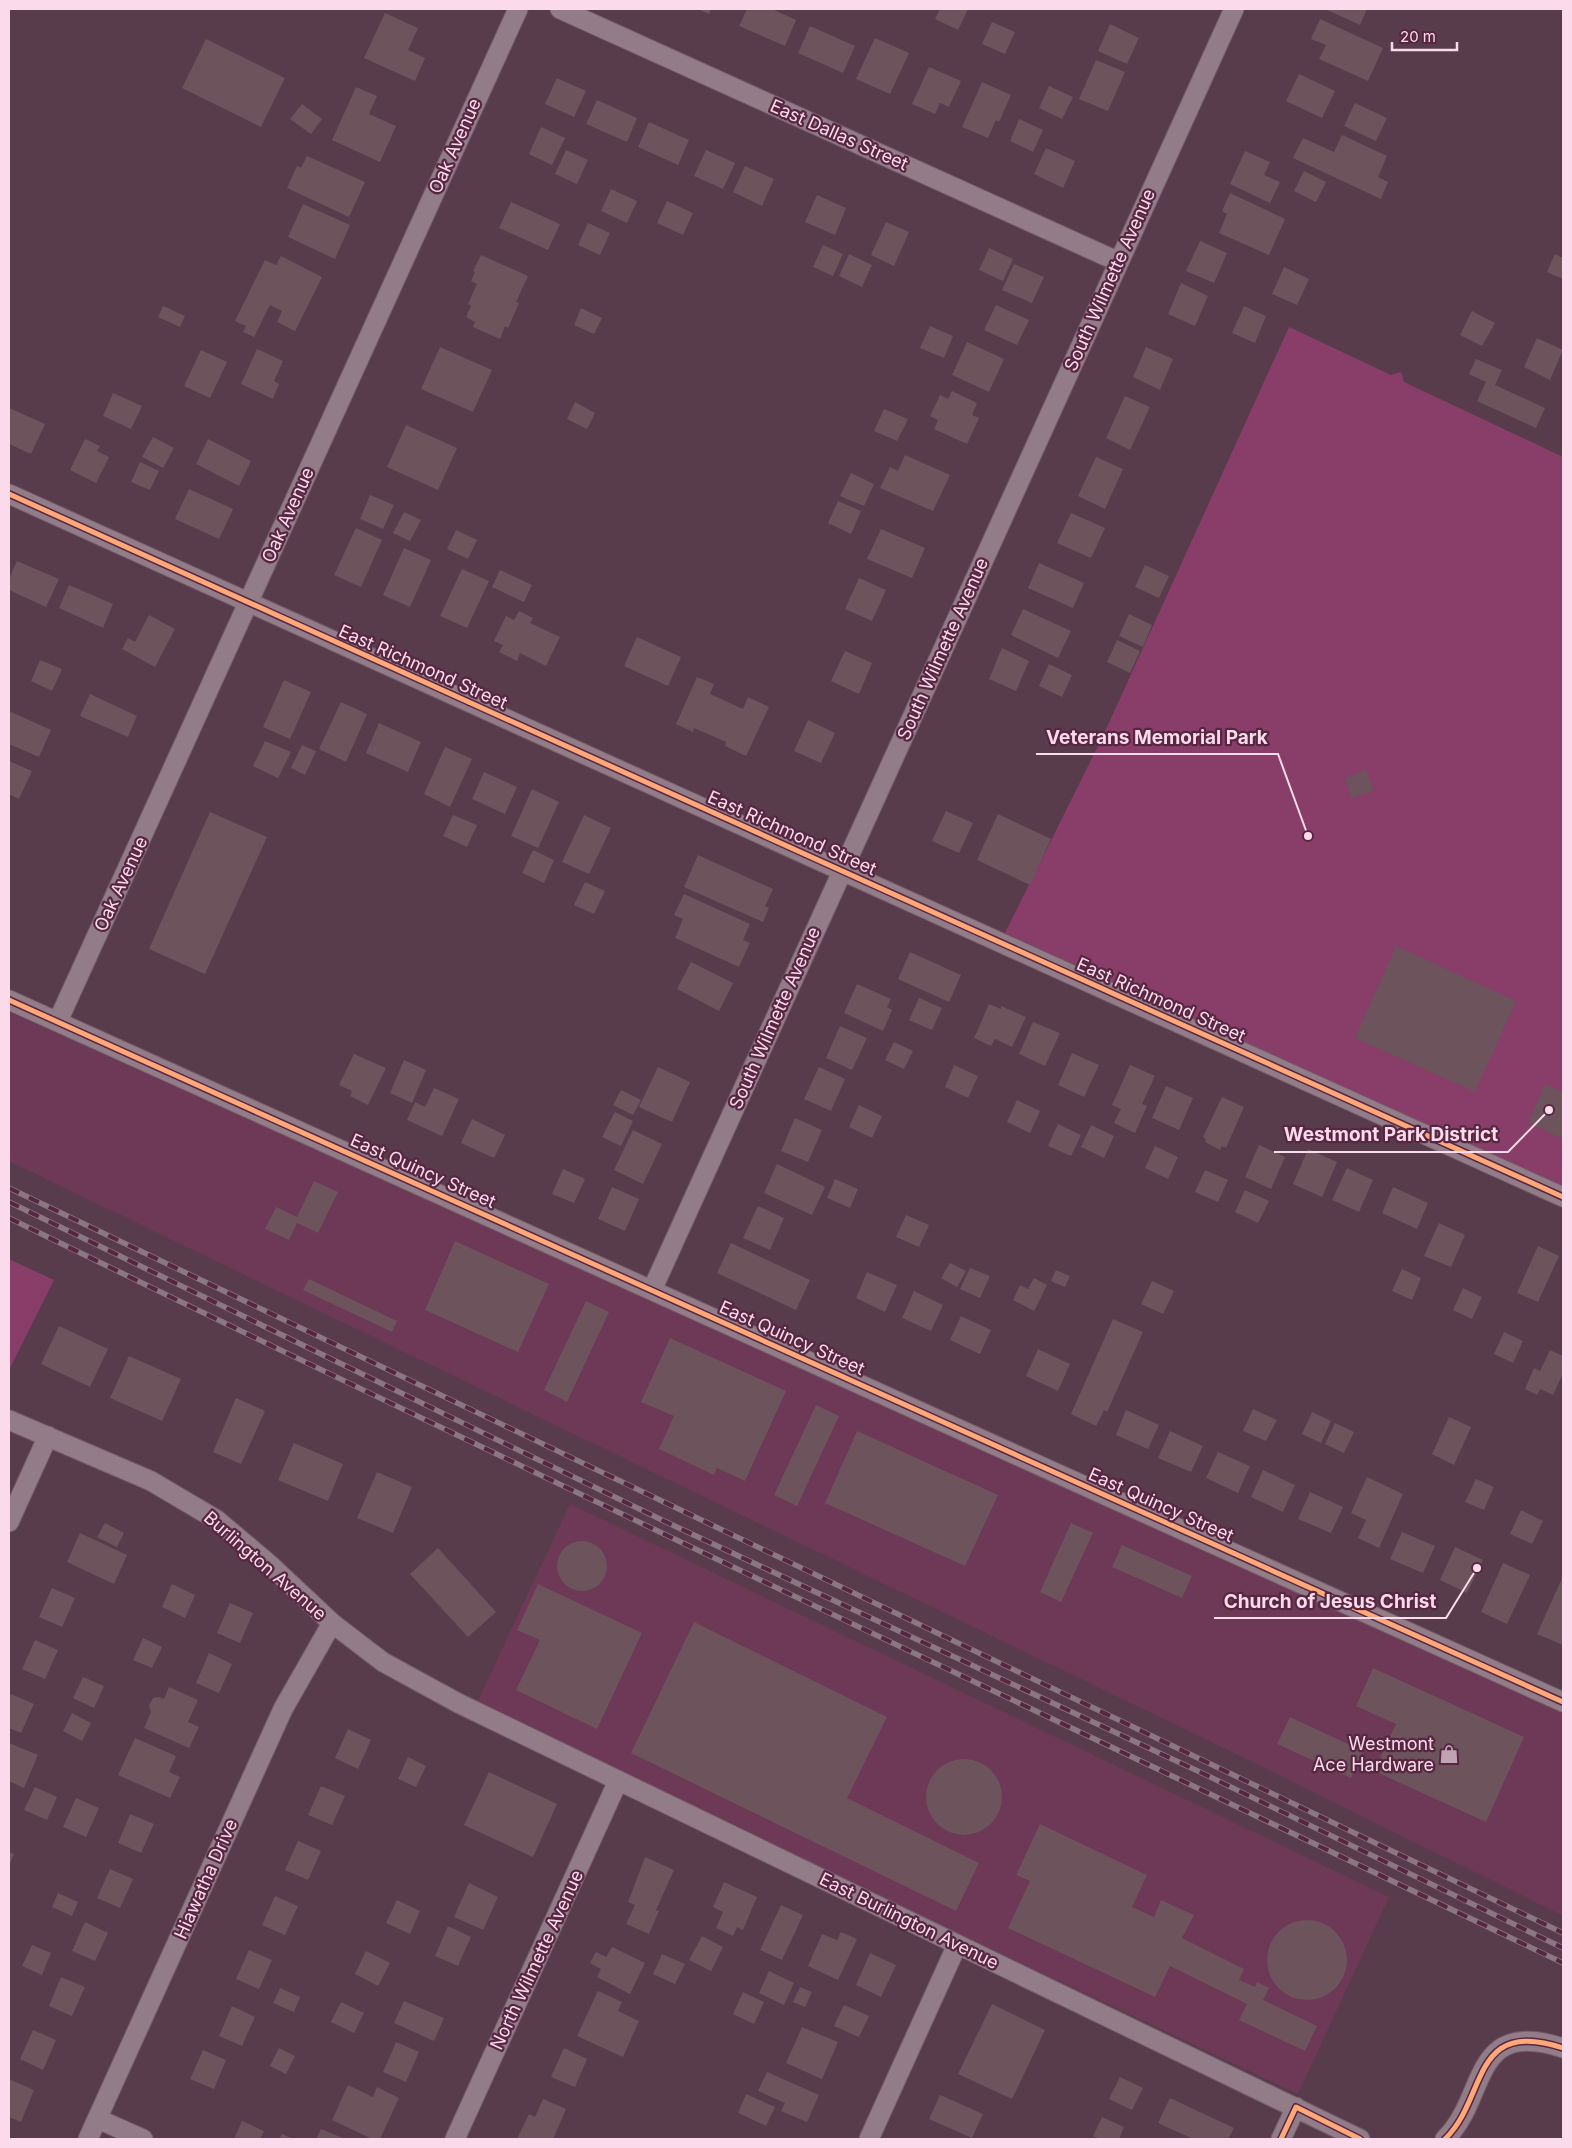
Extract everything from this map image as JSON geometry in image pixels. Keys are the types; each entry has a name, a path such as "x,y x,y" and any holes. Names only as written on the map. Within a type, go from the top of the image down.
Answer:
{"street":[{"name":"Oak Avenue","path":"58,1021 518,9"},
{"name":"East Dallas Street","path":"560,9 1119,262"},
{"name":"South Wilmette Avenue","path":"652,1290 1234,9"},
{"name":"East Richmond Street","path":"9,494 1563,1197"},
{"name":"East Quincy Street","path":"9,1000 1563,1702"},
{"name":"Burlington Avenue","path":"9,1420 151,1481 217,1520 269,1564 332,1624 383,1662 458,1703"},
{"path":"9,1522 48,1436"},
{"name":"Hiawatha Drive","path":"88,2139 282,1709 332,1624"},
{"name":"East Burlington Avenue","path":"458,1703 1360,2139"},
{"name":"North Wilmette Avenue","path":"455,2139 618,1781"},
{"path":"869,2139 957,1945"},
{"path":"1445,2139 1452,2132 1479,2076 1495,2053 1515,2043 1544,2042 1563,2048"},
{"path":"1281,2139 1296,2107"},
{"path":"98,2119 143,2139"}],"shaded area":[{"path":"1289,327 1391,375 1401,372 1404,382 1563,457 1563,1188 1005,933 1102,738"},
{"path":"9,1012 1333,1606 1563,1707 1563,1916 1261,1766 9,1161"},
{"path":"9,1259 54,1280 9,1370"},
{"path":"570,1504 1389,1897 1298,2094 476,1705"}],"building":[{"path":"697,9 711,9 709,14"},
{"path":"747,9 772,9 796,20 785,46 739,26"},
{"path":"940,9 968,9 958,30 935,19"},
{"path":"1325,9 1367,9 1360,25"},
{"path":"385,13 418,28 408,50 425,58 415,81 364,58"},
{"path":"1320,19 1383,48 1368,81 1319,59 1326,45 1311,39"},
{"path":"992,22 1015,32 1005,54 982,44"},
{"path":"1110,24 1139,38 1127,64 1098,51"},
{"path":"810,26 855,46 843,73 798,53"},
{"path":"875,38 909,53 890,94 856,79"},
{"path":"206,39 285,78 261,127 182,88"},
{"path":"1096,60 1125,72 1108,111 1079,99"},
{"path":"929,67 961,81 949,107 940,103 935,114 912,104"},
{"path":"1299,74 1335,91 1322,118 1286,101"},
{"path":"557,78 586,91 574,117 545,104"},
{"path":"982,82 1011,95 999,122 996,120 988,138 962,127"},
{"path":"1049,86 1073,97 1062,119 1039,108"},
{"path":"356,87 377,96 369,114 396,126 380,162 332,140"},
{"path":"597,100 637,118 627,142 586,124"},
{"path":"1355,103 1387,118 1376,141 1344,126"},
{"path":"302,104 322,119 311,134 290,119"},
{"path":"1019,119 1043,130 1033,152 1010,141"},
{"path":"649,122 689,140 678,165 638,147"},
{"path":"541,127 565,138 552,165 529,154"},
{"path":"1342,135 1387,156 1378,177 1388,182 1381,199 1293,158 1303,138 1334,152"},
{"path":"1046,148 1075,161 1063,188 1034,174"},
{"path":"566,150 588,160 577,184 555,174"},
{"path":"706,150 735,163 723,189 694,176"},
{"path":"1245,151 1270,162 1264,175 1280,182 1270,203 1230,184"},
{"path":"307,156 365,182 349,217 287,188 297,166 301,168"},
{"path":"745,166 774,179 762,206 733,192"},
{"path":"1304,171 1326,182 1316,202 1294,191"},
{"path":"611,189 637,201 627,223 601,211"},
{"path":"1230,193 1285,219 1269,255 1219,233 1227,214 1222,211"},
{"path":"817,195 846,208 835,235 805,222"},
{"path":"667,201 693,213 683,235 657,223"},
{"path":"511,202 560,224 548,250 499,228"},
{"path":"303,204 350,225 335,259 288,237"},
{"path":"886,222 909,232 894,266 871,255"},
{"path":"588,223 610,233 600,255 578,245"},
{"path":"1200,241 1227,253 1214,283 1186,271"},
{"path":"823,245 843,254 833,276 813,267"},
{"path":"989,248 1013,259 1003,281 979,270"},
{"path":"849,254 872,265 862,287 839,276"},
{"path":"1555,254 1563,258 1563,279 1547,272"},
{"path":"481,255 528,276 516,302 519,303 508,328 505,326 500,339 473,327 475,322 466,317 471,306 468,304 477,284 471,281 475,272 473,271"},
{"path":"281,256 322,277 295,331 277,322 282,311 270,305 254,337 243,332 246,326 235,321 265,260 276,265"},
{"path":"1014,264 1044,277 1032,303 1002,290"},
{"path":"1284,267 1309,279 1297,305 1272,294"},
{"path":"1181,283 1208,296 1195,326 1168,314"},
{"path":"996,305 1029,320 1017,345 984,330"},
{"path":"163,306 185,316 180,327 158,317"},
{"path":"1244,306 1266,316 1255,343 1232,333"},
{"path":"581,308 602,318 594,334 574,325"},
{"path":"1472,311 1495,323 1482,346 1460,335"},
{"path":"930,326 953,336 944,358 920,348"},
{"path":"1537,338 1563,350 1550,380 1524,367"},
{"path":"967,342 1004,359 989,392 952,375"},
{"path":"440,347 492,370 473,412 421,389"},
{"path":"1146,347 1173,359 1160,390 1133,377"},
{"path":"257,349 283,361 274,381 279,384 273,399 241,384"},
{"path":"201,350 227,362 210,398 184,386"},
{"path":"1476,359 1502,370 1495,385 1545,408 1536,428 1477,401 1486,382 1469,374"},
{"path":"952,391 977,403 972,415 979,418 967,444 934,429 938,420 930,416 940,395 948,399"},
{"path":"113,393 142,406 131,429 103,416"},
{"path":"1125,396 1150,407 1130,450 1106,438"},
{"path":"575,402 595,413 587,429 567,419"},
{"path":"9,408 45,424 31,454 9,444"},
{"path":"884,409 908,419 897,441 874,431"},
{"path":"406,425 457,448 438,490 387,467"},
{"path":"153,437 174,448 163,468 142,457"},
{"path":"85,439 100,446 97,451 109,457 96,483 70,470"},
{"path":"208,439 251,461 239,486 196,464"},
{"path":"905,455 950,475 933,511 880,488 890,467 898,471"},
{"path":"1096,457 1123,469 1105,509 1078,496"},
{"path":"140,462 159,471 150,490 131,482"},
{"path":"851,473 874,484 864,506 840,496"},
{"path":"189,489 233,509 219,539 175,519"},
{"path":"370,495 394,505 383,529 360,519"},
{"path":"838,501 861,511 851,534 828,523"},
{"path":"404,512 421,520 410,541 393,533"},
{"path":"1071,513 1105,528 1091,558 1057,543"},
{"path":"356,528 382,540 361,587 334,575"},
{"path":"881,529 925,548 912,578 867,559"},
{"path":"456,530 477,540 468,559 447,549"},
{"path":"404,548 431,560 410,607 383,595"},
{"path":"17,561 59,579 46,607 9,590 9,579"},
{"path":"1039,563 1084,583 1073,608 1028,588"},
{"path":"1145,565 1169,576 1159,598 1135,587"},
{"path":"462,569 489,581 467,628 440,616"},
{"path":"500,570 532,585 524,602 492,587"},
{"path":"859,578 886,590 872,621 845,609"},
{"path":"69,585 113,604 103,628 59,608"},
{"path":"1023,609 1071,631 1058,658 1011,635"},
{"path":"519,611 533,618 530,623 560,637 546,666 520,653 517,661 499,652 503,645 494,641 506,616 514,620"},
{"path":"1129,614 1152,625 1143,647 1119,636"},
{"path":"149,615 175,629 155,667 122,649 128,638 135,642"},
{"path":"637,637 681,657 668,686 624,666"},
{"path":"1117,640 1140,651 1130,673 1107,662"},
{"path":"1002,648 1029,661 1016,691 989,679"},
{"path":"845,651 872,663 859,694 831,681"},
{"path":"40,660 62,669 52,691 31,681"},
{"path":"1049,664 1072,675 1062,697 1039,686"},
{"path":"697,677 714,684 710,694 743,709 748,697 769,707 746,756 725,746 726,742 694,728 693,732 676,724"},
{"path":"284,680 311,692 290,739 263,727"},
{"path":"90,694 137,716 128,737 80,716"},
{"path":"341,702 367,714 346,762 319,749"},
{"path":"9,711 51,730 39,757 9,744"},
{"path":"808,720 835,733 821,763 794,751"},
{"path":"379,723 421,742 408,772 366,753"},
{"path":"265,741 291,752 278,778 253,766"},
{"path":"302,745 316,751 305,775 291,768"},
{"path":"445,747 472,759 450,807 424,794"},
{"path":"9,761 32,771 19,799 9,794"},
{"path":"1366,770 1374,791 1352,798 1345,778"},
{"path":"484,772 517,787 505,814 472,799"},
{"path":"532,789 559,802 538,848 511,836"},
{"path":"946,811 973,823 959,853 932,841"},
{"path":"210,812 267,837 205,974 149,949"},
{"path":"998,814 1051,839 1030,885 977,860"},
{"path":"453,815 477,825 467,847 443,836"},
{"path":"584,815 611,828 589,874 562,862"},
{"path":"533,850 554,860 544,883 522,873"},
{"path":"698,855 773,889 765,906 769,908 763,922 684,887"},
{"path":"585,882 605,891 594,914 574,905"},
{"path":"684,894 750,924 743,940 750,943 739,967 675,938 683,919 674,915"},
{"path":"1396,946 1516,1001 1475,1092 1355,1038"},
{"path":"910,952 961,975 949,1002 898,979"},
{"path":"691,962 733,983 719,1011 677,989"},
{"path":"857,984 891,999 887,1007 892,1010 883,1031 844,1013"},
{"path":"919,998 942,1008 932,1030 909,1020"},
{"path":"989,1004 1001,1009 1001,1006 1026,1017 1012,1047 995,1039 991,1046 974,1038"},
{"path":"1033,1022 1060,1033 1045,1066 1019,1054"},
{"path":"840,1026 867,1038 852,1070 826,1058"},
{"path":"894,1042 913,1051 904,1069 885,1060"},
{"path":"1072,1053 1099,1065 1084,1097 1058,1085"},
{"path":"354,1054 386,1068 368,1105 350,1096 352,1091 339,1085"},
{"path":"404,1060 426,1070 412,1103 390,1093"},
{"path":"954,1065 978,1076 968,1098 945,1087"},
{"path":"1130,1065 1155,1076 1142,1104 1147,1106 1135,1133 1114,1123 1121,1109 1112,1105"},
{"path":"658,1067 690,1082 672,1122 639,1107"},
{"path":"819,1067 845,1079 831,1111 804,1099"},
{"path":"1545,1084 1563,1092 1563,1139 1528,1123"},
{"path":"1166,1086 1193,1098 1179,1130 1152,1118"},
{"path":"434,1088 459,1099 442,1136 407,1120 415,1102 425,1107"},
{"path":"621,1090 641,1100 633,1115 613,1105"},
{"path":"1222,1097 1244,1107 1226,1148 1222,1146 1220,1150 1205,1142 1206,1139 1203,1137"},
{"path":"1017,1100 1040,1111 1030,1133 1007,1122"},
{"path":"859,1105 882,1116 872,1138 849,1127"},
{"path":"615,1112 633,1121 621,1146 602,1137"},
{"path":"795,1118 822,1130 808,1162 781,1151"},
{"path":"472,1119 505,1135 494,1158 461,1143"},
{"path":"1058,1124 1081,1135 1071,1156 1048,1146"},
{"path":"1091,1125 1114,1136 1104,1158 1081,1147"},
{"path":"633,1130 662,1144 643,1184 614,1170"},
{"path":"1259,1145 1285,1157 1271,1189 1245,1177"},
{"path":"1155,1146 1178,1157 1168,1179 1145,1168"},
{"path":"1308,1149 1337,1162 1322,1197 1293,1184"},
{"path":"777,1164 825,1187 812,1215 764,1193"},
{"path":"1347,1168 1373,1180 1359,1212 1332,1200"},
{"path":"563,1169 585,1179 574,1203 552,1194"},
{"path":"1205,1170 1228,1180 1218,1202 1195,1192"},
{"path":"835,1179 858,1189 850,1208 827,1198"},
{"path":"314,1181 338,1192 318,1233 297,1223 289,1240 265,1229 276,1207 297,1217"},
{"path":"612,1187 639,1199 625,1231 598,1219"},
{"path":"1393,1187 1428,1203 1417,1229 1382,1213"},
{"path":"1245,1190 1269,1201 1258,1223 1235,1212"},
{"path":"758,1206 784,1218 770,1250 743,1238"},
{"path":"906,1215 929,1225 919,1247 896,1237"},
{"path":"1439,1223 1465,1235 1451,1267 1424,1256"},
{"path":"455,1241 549,1284 518,1352 425,1310"},
{"path":"731,1243 810,1280 796,1310 717,1273"},
{"path":"1538,1246 1559,1256 1538,1302 1517,1293"},
{"path":"950,1263 966,1271 957,1287 941,1278"},
{"path":"970,1268 990,1276 980,1298 960,1289"},
{"path":"1402,1269 1421,1278 1412,1300 1392,1291"},
{"path":"1056,1270 1070,1276 1065,1287 1051,1281"},
{"path":"867,1272 897,1285 885,1312 856,1298"},
{"path":"1034,1278 1047,1285 1034,1311 1013,1300 1020,1285 1028,1289"},
{"path":"309,1279 397,1321 392,1332 303,1290"},
{"path":"1152,1281 1174,1291 1163,1314 1141,1304"},
{"path":"1463,1288 1482,1297 1472,1319 1453,1310"},
{"path":"914,1291 943,1305 931,1331 902,1318"},
{"path":"586,1301 609,1312 567,1402 544,1390"},
{"path":"961,1316 991,1330 980,1354 950,1340"},
{"path":"1113,1319 1143,1332 1107,1412 1104,1410 1096,1426 1071,1414"},
{"path":"59,1326 108,1349 90,1387 41,1364"},
{"path":"1504,1332 1523,1341 1513,1363 1494,1354"},
{"path":"670,1338 786,1391 745,1481 717,1468 714,1475 659,1449 674,1416 641,1402"},
{"path":"1038,1349 1070,1364 1058,1391 1026,1376"},
{"path":"1550,1350 1563,1356 1563,1373 1553,1395 1540,1389 1537,1395 1525,1389 1534,1368 1540,1371"},
{"path":"129,1356 181,1379 162,1421 110,1398"},
{"path":"236,1398 265,1411 241,1464 213,1452"},
{"path":"816,1405 839,1416 797,1506 774,1495"},
{"path":"1253,1409 1277,1420 1266,1441 1243,1431"},
{"path":"1126,1410 1159,1425 1148,1449 1116,1435"},
{"path":"1312,1412 1331,1421 1321,1443 1302,1434"},
{"path":"1449,1417 1471,1427 1454,1465 1432,1454"},
{"path":"1335,1423 1354,1432 1344,1453 1325,1444"},
{"path":"857,1431 998,1495 965,1566 825,1503"},
{"path":"1170,1431 1203,1446 1191,1472 1158,1458"},
{"path":"294,1443 343,1464 328,1501 278,1480"},
{"path":"1218,1452 1250,1466 1238,1493 1206,1478"},
{"path":"1263,1470 1295,1485 1283,1512 1251,1497"},
{"path":"377,1472 412,1487 393,1533 357,1518"},
{"path":"1367,1477 1403,1494 1379,1548 1358,1538 1366,1520 1351,1513"},
{"path":"1476,1479 1494,1487 1484,1510 1465,1502"},
{"path":"1310,1492 1343,1507 1331,1533 1298,1519"},
{"path":"1521,1510 1543,1521 1532,1544 1510,1534"},
{"path":"105,1523 124,1533 117,1547 97,1537"},
{"path":"1071,1523 1093,1533 1061,1602 1040,1592"},
{"path":"1402,1532 1435,1546 1423,1573 1390,1559"},
{"path":"80,1533 127,1555 114,1584 67,1562"},
{"path":"577,1541 587,1541 600,1548 607,1561 607,1571 600,1584 587,1591 577,1591 568,1587 561,1580 557,1571 557,1561 561,1552 568,1545"},
{"path":"1122,1545 1192,1576 1182,1598 1112,1567"},
{"path":"1455,1547 1483,1560 1467,1593 1440,1580"},
{"path":"438,1548 496,1612 468,1637 410,1574"},
{"path":"1503,1563 1530,1575 1507,1624 1481,1612"},
{"path":"1563,1576 1563,1645 1537,1634"},
{"path":"172,1584 195,1595 185,1618 162,1607"},
{"path":"538,1584 642,1633 597,1729 516,1690 540,1640 517,1630"},
{"path":"52,1588 75,1598 62,1627 39,1617"},
{"path":"230,1603 253,1613 240,1643 217,1633"},
{"path":"694,1622 887,1717 847,1798 979,1863 956,1911 631,1753"},
{"path":"143,1638 162,1647 152,1668 133,1660"},
{"path":"35,1640 58,1650 45,1679 22,1669"},
{"path":"209,1653 232,1664 219,1693 196,1683"},
{"name":"Westmont Ace Hardware","path":"1373,1668 1524,1737 1486,1822 1374,1771 1396,1724 1356,1706"},
{"path":"83,1677 104,1686 94,1708 73,1698"},
{"path":"169,1687 198,1700 188,1722 199,1727 189,1748 144,1728 151,1712 149,1706 153,1698 159,1697 164,1699"},
{"path":"11,1694 34,1704 21,1733 9,1728 9,1699"},
{"path":"72,1713 91,1723 82,1741 63,1731"},
{"path":"1290,1717 1363,1751 1351,1778 1277,1744"},
{"path":"348,1729 371,1740 358,1769 335,1758"},
{"path":"135,1738 176,1756 169,1772 180,1777 170,1798 118,1775"},
{"path":"9,1743 38,1755 24,1788 9,1781"},
{"path":"408,1757 426,1766 416,1787 398,1779"},
{"path":"964,1759 978,1762 991,1770 999,1783 1002,1797 999,1811 991,1824 978,1832 964,1835 950,1832 937,1824 929,1811 926,1797 929,1783 937,1770 950,1762"},
{"path":"489,1772 557,1804 533,1857 464,1825"},
{"path":"321,1786 345,1796 332,1825 308,1815"},
{"path":"35,1787 57,1797 47,1820 24,1810"},
{"path":"76,1798 99,1808 86,1837 63,1827"},
{"path":"130,1814 154,1824 141,1853 118,1843"},
{"path":"1040,1824 1147,1875 1132,1907 1154,1917 1161,1900 1194,1915 1182,1938 1244,1969 1239,1980 1255,1987 1257,1982 1269,1988 1263,2000 1317,2026 1305,2051 1239,2020 1247,2004 1170,1966 1155,1997 1008,1928 1030,1881 1016,1875"},
{"path":"298,1841 321,1851 308,1880 285,1870"},
{"path":"9,1852 14,1854 9,1866"},
{"path":"645,1857 674,1870 656,1910 659,1911 649,1934 626,1924 635,1905 628,1902"},
{"path":"110,1869 133,1879 120,1908 97,1898"},
{"path":"724,1882 757,1897 743,1930 737,1927 733,1936 716,1928 723,1912 713,1907"},
{"path":"469,1883 498,1897 483,1930 454,1917"},
{"path":"58,1893 78,1902 72,1916 52,1907"},
{"path":"275,1896 298,1906 285,1935 262,1925"},
{"path":"397,1900 420,1911 410,1934 386,1923"},
{"path":"781,1905 803,1915 782,1960 760,1950"},
{"path":"1307,1920 1322,1923 1335,1932 1344,1945 1347,1960 1344,1975 1335,1988 1322,1997 1307,2000 1292,1997 1279,1988 1270,1975 1267,1960 1270,1945 1279,1932 1292,1923"},
{"path":"85,1922 108,1933 95,1961 72,1951"},
{"path":"448,1926 471,1937 458,1966 435,1956"},
{"path":"841,1932 857,1939 838,1980 808,1966 822,1934 837,1940"},
{"path":"702,1936 723,1947 711,1971 689,1960"},
{"path":"32,1945 51,1953 42,1975 22,1966"},
{"path":"612,1947 645,1963 630,1994 597,1977 601,1969 590,1963 596,1952 606,1957"},
{"path":"249,1950 272,1960 259,1989 236,1979"},
{"path":"366,1951 390,1963 378,1986 355,1974"},
{"path":"870,1953 896,1965 881,1997 856,1985"},
{"path":"662,1954 685,1964 675,1984 653,1974"},
{"path":"769,1971 794,1983 784,2005 759,1993"},
{"path":"61,1977 85,1987 72,2016 49,2006"},
{"path":"800,1987 812,1992 805,2007 793,2002"},
{"path":"280,1988 300,1997 294,2012 273,2003"},
{"path":"598,1991 622,2002 618,2011 639,2021 623,2057 577,2036"},
{"path":"743,1992 764,2002 754,2024 733,2014"},
{"path":"404,2001 444,2018 434,2041 394,2023"},
{"path":"341,2002 364,2013 354,2033 331,2022"},
{"path":"992,2004 1045,2030 1012,2099 958,2074"},
{"path":"844,2005 869,2016 859,2037 834,2026"},
{"path":"232,2006 255,2017 242,2046 219,2036"},
{"path":"802,2027 838,2042 822,2079 786,2063"},
{"path":"33,2030 56,2040 43,2070 20,2059"},
{"path":"396,2042 419,2052 406,2082 383,2072"},
{"path":"279,2048 295,2056 286,2074 270,2066"},
{"path":"564,2048 587,2059 575,2087 551,2077"},
{"path":"203,2050 226,2060 214,2089 190,2079"},
{"path":"767,2072 819,2095 807,2122 781,2111 785,2103 758,2091"},
{"path":"1120,2077 1143,2088 1132,2110 1109,2099"},
{"path":"9,2079 34,2090 21,2122 9,2117"},
{"path":"348,2085 373,2097 377,2087 399,2098 380,2139 372,2139 332,2120"},
{"path":"746,2094 775,2107 766,2126 738,2113"},
{"path":"940,2095 983,2114 972,2138 929,2119"},
{"path":"1170,2098 1234,2128 1228,2139 1193,2139 1158,2123"},
{"path":"543,2099 566,2109 553,2139 517,2139 529,2114 535,2117"},
{"path":"1102,2117 1124,2127 1119,2139 1100,2139 1093,2136"},
{"path":"242,2121 264,2131 260,2139 234,2139"},
{"path":"321,2129 345,2139 316,2139"},
{"path":"282,2134 293,2139 279,2139"}],"railway":[{"path":"9,1188 1563,1933"},
{"path":"9,1202 664,1521 1202,1773 1563,1948"},
{"path":"9,1218 397,1406 1563,1963"}],"cycle path":[{"path":"9,494 1563,1197"},
{"path":"9,1000 1563,1702"},
{"path":"1445,2139 1459,2122 1485,2066 1496,2052 1511,2043 1533,2041 1563,2048"},
{"path":"1281,2139 1296,2107 1360,2139"}],"place":[{"name":"Veterans Memorial Park","path":"1308,836"},
{"name":"Westmont Park District","path":"1549,1110"},
{"name":"Church of Jesus Christ","path":"1477,1568"},
{"name":"Westmont Ace Hardware","path":"1449,1754"}]}
